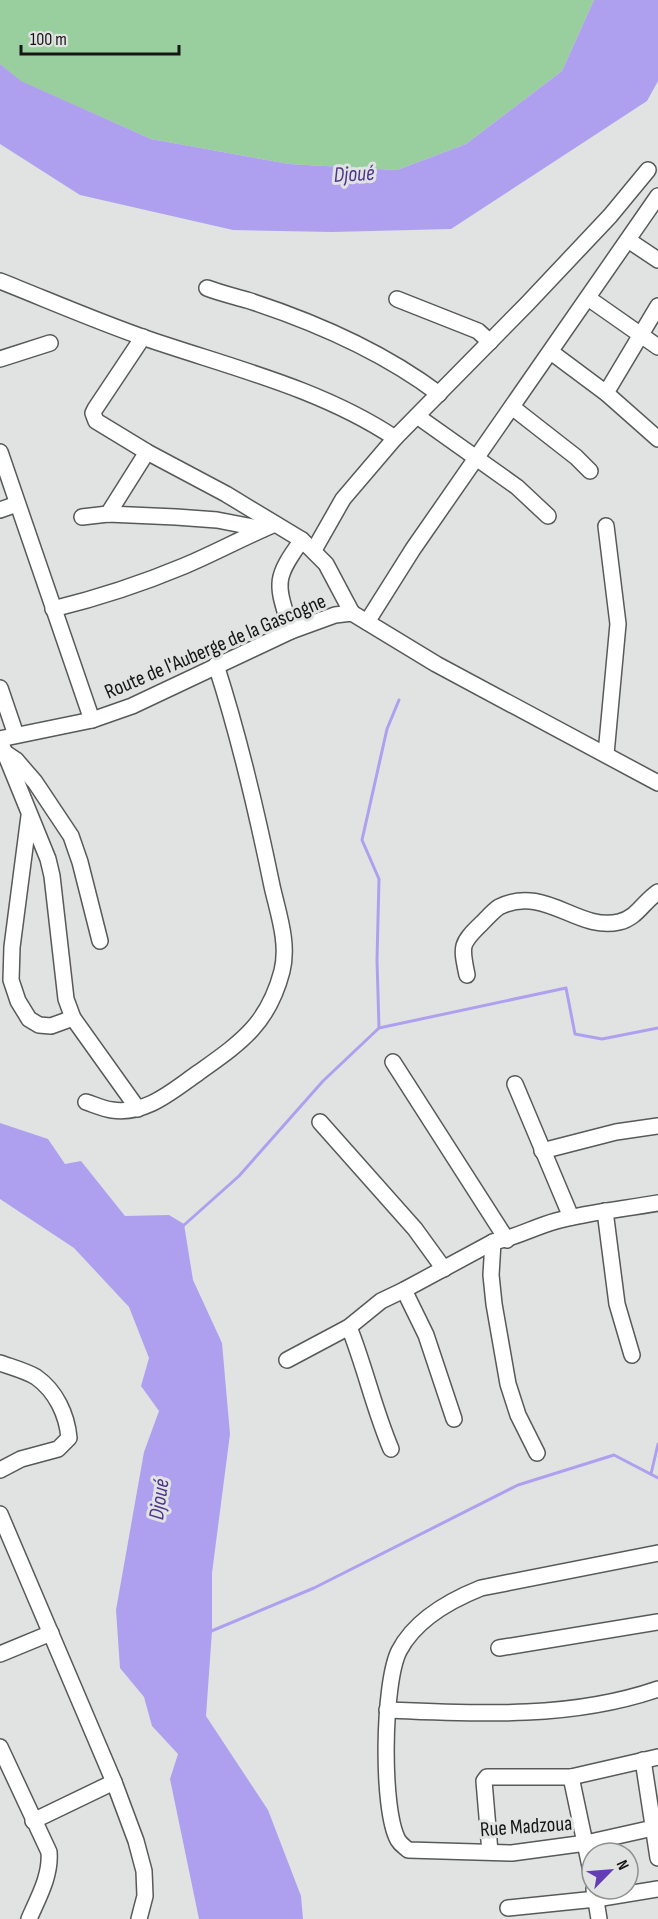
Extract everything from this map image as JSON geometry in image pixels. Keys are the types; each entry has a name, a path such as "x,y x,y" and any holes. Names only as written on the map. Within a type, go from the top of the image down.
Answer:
{"street":[{"path":"291,631 279,590 280,573 308,545 394,438 490,342 610,216 648,170"},
{"path":"367,622 413,549 658,196"},
{"path":"628,240 658,260"},
{"path":"0,281 143,337 317,397 358,414 394,438"},
{"path":"207,288 247,300 353,340 414,375 439,394"},
{"path":"397,298 478,331 490,342"},
{"path":"588,298 658,347"},
{"path":"606,393 658,306"},
{"path":"143,337 93,413 96,421 102,427 226,494 269,527 308,545 326,564 352,613"},
{"path":"0,359 50,343"},
{"path":"551,352 606,393 658,439"},
{"path":"512,407 576,457 590,471"},
{"path":"417,416 517,487 548,516"},
{"path":"0,452 92,720"},
{"path":"108,514 147,452"},
{"path":"0,510 17,504"},
{"path":"82,518 108,514 217,520 269,527"},
{"path":"606,526 618,624 606,754"},
{"path":"53,609 101,597 138,584 269,527"},
{"name":"Route de l'Auberge de la Gascogne","path":"2,744 16,735 92,720 143,701 291,631 335,615 352,613 436,664 658,783"},
{"path":"86,1102 111,1110 138,1109 152,1104 180,1086 255,1029 274,994 282,970 285,951 266,858 230,708 216,665"},
{"path":"0,688 16,735"},
{"path":"2,744 48,859 66,999 73,1018 138,1109"},
{"path":"2,744 35,782 71,836 100,941"},
{"path":"29,813 12,947 11,980 18,1001 29,1019 39,1025 51,1026 73,1018"},
{"path":"467,975 462,952 464,942 498,908 520,901 550,904 583,918 605,924 632,917 658,892"},
{"path":"393,1062 500,1241 491,1275 508,1384 518,1415 537,1453"},
{"path":"515,1084 571,1217"},
{"path":"320,1122 415,1229 444,1269"},
{"path":"542,1151 616,1132 658,1126"},
{"path":"287,1360 349,1327 381,1301 500,1241 571,1217 658,1203"},
{"path":"605,1211 618,1304 632,1355"},
{"path":"404,1290 426,1335 453,1419"},
{"path":"349,1327 359,1352 382,1429 391,1449"},
{"path":"0,1363 35,1377 52,1392 67,1420 69,1438 58,1449 21,1459 0,1470"},
{"path":"0,1514 114,1782 136,1841 144,1870 145,1896 139,1919"},
{"path":"657,1557 492,1585 458,1598 422,1624 400,1649 393,1666 387,1710 492,1714 609,1703 658,1689"},
{"path":"499,1648 658,1622"},
{"path":"0,1654 51,1633"},
{"name":"Rue Madzoua","path":"387,1710 386,1761 390,1806 394,1827 402,1846 408,1850 417,1851 512,1853 580,1844"},
{"path":"0,1747 49,1852 50,1864 29,1919"},
{"path":"490,1852 484,1781 487,1777 571,1777 651,1759 653,1828 658,1858"},
{"path":"571,1777 586,1841"},
{"path":"33,1821 114,1782"},
{"name":"Rue Madzoua","path":"595,1841 653,1828"},
{"path":"640,1890 658,1889"},
{"path":"508,1908 580,1896"},
{"path":"596,1901 599,1919"}],"green space":[{"path":"0,0 594,0 562,71 466,144 397,170 289,164 151,139 20,81 0,64"}],"water":[{"name":"Djoué","path":"594,0 658,0 658,81 647,101 451,229 332,232 233,230 80,195 0,144 0,64 21,81 151,139 289,164 397,170 466,144 562,71"},
{"name":"Djoué","path":"0,1123 48,1139 65,1164 81,1161 125,1216 169,1215 184,1224 193,1280 222,1343 230,1434 212,1573 212,1631 206,1716 268,1810 301,1896 303,1919 199,1919 170,1779 178,1754 152,1726 144,1697 120,1668 116,1610 144,1452 159,1411 141,1386 149,1358 129,1307 74,1248 0,1199"}],"waterway":[{"path":"379,1028 377,960 379,879 362,840 387,729 399,700"},
{"path":"183,1226 239,1176 323,1081 379,1028 566,988 575,1034 602,1039 658,1028"},
{"path":"651,1474 658,1444"},
{"path":"209,1632 314,1588 518,1485 614,1455 658,1478"}]}
